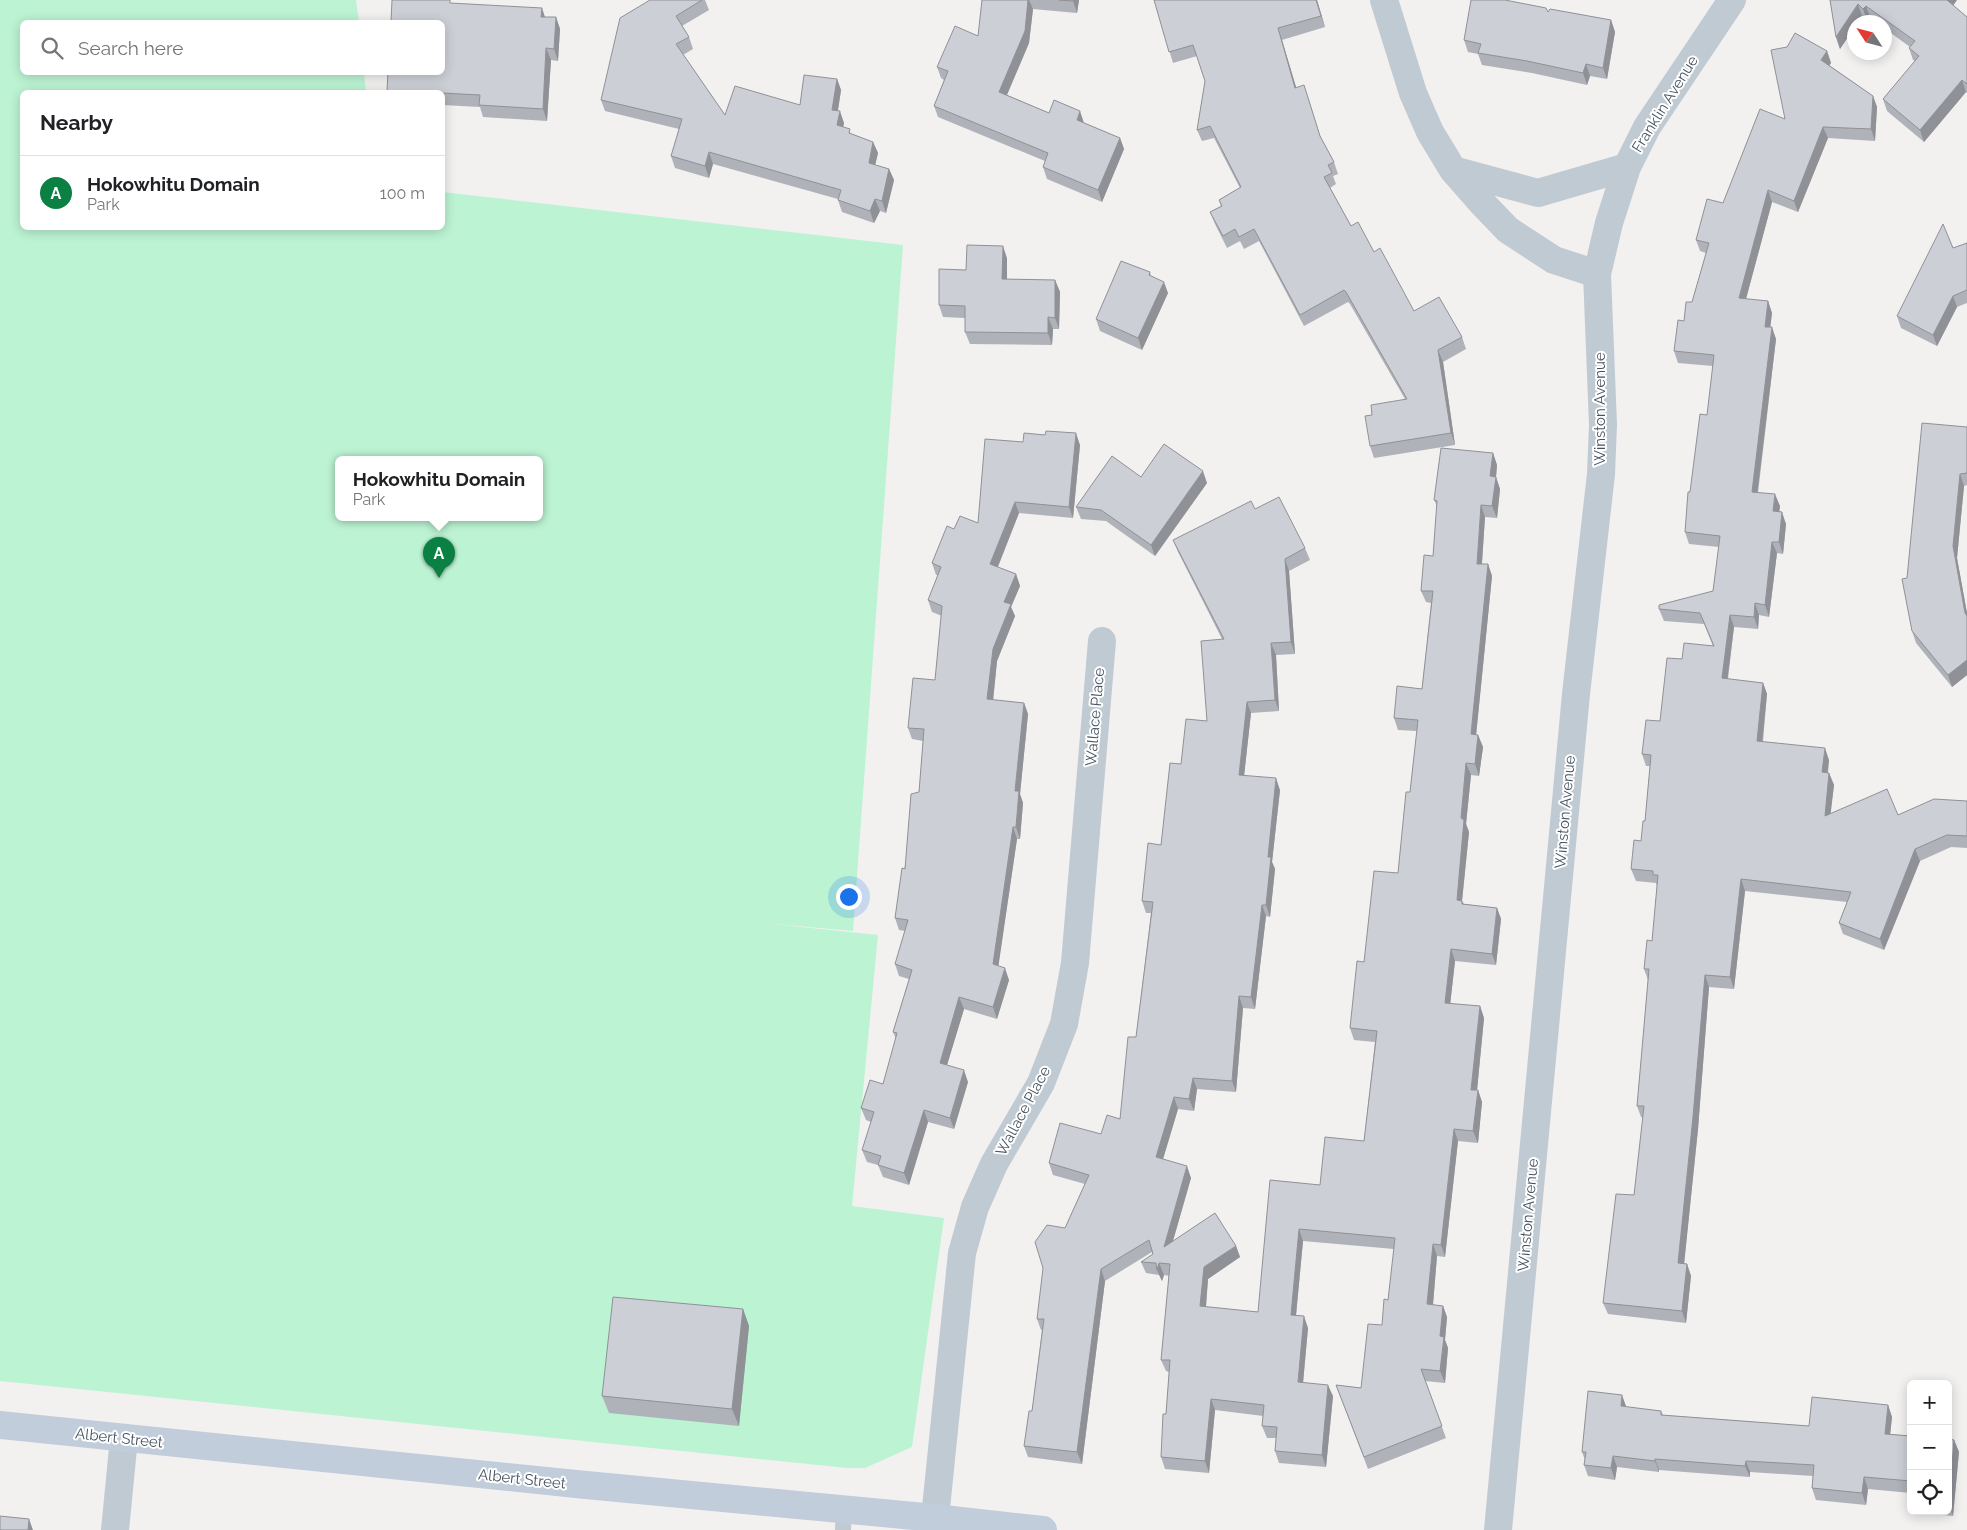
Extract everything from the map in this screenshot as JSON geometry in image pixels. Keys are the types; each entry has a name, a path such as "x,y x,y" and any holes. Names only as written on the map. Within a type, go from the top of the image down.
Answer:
{"main road":[{"name":"Albert Street","path":"0,1425 596,1486 843,1519 935,1518 1043,1530"}],"street":[{"path":"1384,0 1413,93 1430,132 1453,170 1508,230 1554,260 1597,274"},
{"name":"Franklin Avenue","path":"1597,274 1609,224 1627,168 1647,128 1732,0"},
{"path":"1453,170 1538,193 1627,168"},
{"name":"Winston Avenue","path":"1498,1530 1576,694 1601,474 1603,400 1597,274"},
{"name":"Wallace Place","path":"935,1518 962,1253 975,1207 994,1164 1041,1083 1064,1024 1075,962 1102,641"},
{"path":"115,1530 124,1438"}],"green space":[{"path":"0,0 356,0 359,20 20,20 20,75 364,75 366,90 20,90 20,230 445,230 445,192 903,245 853,931 764,923 878,935 852,1206 944,1218 912,1447 865,1468 847,1468 0,1381"}],"building":[{"path":"392,0 450,0 450,3 542,8 541,17 556,17 554,49 546,48 543,109 479,105 480,95 445,93 445,90 387,90 388,75 445,75 445,20 391,20"},
{"path":"650,0 702,0 676,16 689,37 676,44 725,115 735,86 800,105 804,75 837,79 832,110 840,111 837,125 850,129 849,133 873,142 869,163 889,169 882,201 875,199 870,211 838,200 841,190 709,152 705,166 671,156 682,119 601,100 620,18"},
{"path":"982,0 1028,0 1025,31 999,92 1049,113 1054,100 1080,111 1077,120 1120,138 1098,190 1043,167 1048,153 934,106 948,71 937,67 955,26 978,36"},
{"path":"1154,0 1316,0 1321,16 1278,28 1295,88 1304,85 1320,136 1334,162 1328,165 1332,173 1324,177 1351,226 1358,222 1374,252 1380,248 1414,311 1439,297 1462,337 1438,350 1451,433 1370,446 1365,416 1372,415 1371,405 1407,399 1346,292 1344,290 1300,315 1254,229 1239,237 1235,229 1223,236 1210,212 1222,206 1219,200 1241,187 1210,126 1197,130 1205,81 1193,45 1169,52"},
{"path":"1471,0 1505,0 1546,8 1548,12 1550,9 1611,20 1603,68 1586,64 1583,73 1478,53 1481,44 1464,40"},
{"path":"1830,0 1947,0 1967,17 1967,84 1962,80 1920,130 1883,99 1919,56 1909,48 1915,41 1892,25 1892,15 1879,15 1866,6 1863,9 1858,4 1851,15 1847,15 1847,20 1836,37"},
{"path":"1795,33 1827,51 1821,60 1873,96 1871,129 1823,127 1794,201 1768,190 1739,298 1768,301 1765,327 1772,327 1752,492 1775,494 1773,511 1782,512 1779,542 1772,542 1765,605 1755,603 1754,617 1730,615 1722,678 1763,683 1757,741 1825,748 1822,772 1829,773 1825,816 1887,789 1898,815 1934,799 1967,801 1967,836 1947,835 1915,849 1880,939 1839,923 1851,892 1741,879 1730,977 1705,975 1678,1263 1687,1264 1682,1311 1603,1303 1616,1194 1634,1195 1644,1106 1637,1106 1649,969 1644,969 1647,940 1652,941 1658,875 1653,875 1653,871 1631,869 1634,840 1641,841 1643,821 1645,821 1651,755 1642,754 1646,720 1660,721 1667,658 1682,659 1684,643 1714,646 1700,613 1659,609 1659,605 1713,591 1720,536 1685,532 1688,492 1690,492 1700,414 1707,415 1714,355 1674,351 1678,320 1684,321 1686,302 1692,302 1709,243 1696,240 1707,199 1723,203 1760,109 1785,119 1771,50 1787,47"},
{"path":"1943,224 1953,248 1967,243 1967,290 1953,296 1933,335 1897,316"},
{"path":"967,245 1003,246 1002,279 1055,280 1055,318 1048,317 1048,333 965,332 965,306 939,305 939,269 966,270"},
{"path":"1121,261 1150,272 1149,275 1164,282 1138,338 1096,319"},
{"path":"1922,423 1967,427 1967,473 1960,474 1953,546 1967,616 1967,660 1948,675 1912,631 1902,579 1907,578"},
{"path":"1046,431 1076,433 1069,507 1015,502 990,564 1016,574 1004,602 1011,604 993,649 987,699 1024,703 1015,791 1019,791 1016,827 1013,827 993,964 1005,968 993,1007 959,997 940,1063 964,1070 950,1118 924,1110 904,1173 878,1165 881,1156 862,1150 874,1112 861,1108 870,1080 883,1084 897,1033 893,1032 912,970 895,964 908,920 895,918 902,868 905,869 911,794 919,792 924,729 908,728 913,678 935,680 942,606 928,600 941,567 932,563 947,526 954,529 960,516 978,523 985,439 1023,442 1024,433 1045,435"},
{"path":"1164,444 1203,471 1151,545 1101,510 1076,507 1112,456 1141,477"},
{"path":"1441,448 1493,453 1490,476 1496,477 1492,506 1481,505 1477,564 1488,564 1471,734 1478,735 1475,764 1466,763 1461,818 1464,820 1457,900 1462,901 1462,904 1497,908 1492,954 1451,949 1445,1003 1480,1006 1471,1090 1478,1090 1473,1131 1454,1129 1441,1245 1433,1244 1427,1304 1443,1306 1440,1336 1444,1337 1440,1371 1421,1369 1442,1426 1364,1457 1336,1385 1361,1388 1368,1324 1382,1325 1384,1299 1388,1300 1395,1238 1299,1229 1291,1315 1304,1316 1298,1382 1328,1385 1322,1455 1275,1451 1277,1427 1262,1426 1264,1405 1211,1399 1205,1461 1161,1457 1163,1414 1166,1414 1170,1360 1161,1360 1170,1264 1159,1263 1157,1270 1156,1263 1141,1262 1153,1254 1149,1240 1101,1269 1077,1452 1024,1446 1029,1411 1032,1411 1044,1319 1037,1319 1043,1268 1035,1242 1047,1225 1065,1228 1089,1175 1049,1163 1060,1123 1101,1134 1107,1115 1120,1119 1128,1037 1136,1037 1153,902 1142,901 1148,843 1161,845 1170,763 1181,764 1186,719 1207,721 1201,641 1224,639 1173,540 1251,501 1255,509 1279,497 1305,548 1285,559 1291,642 1271,643 1275,700 1247,702 1239,775 1276,778 1268,857 1271,857 1266,905 1262,905 1251,997 1239,996 1232,1081 1193,1078 1189,1099 1174,1097 1156,1157 1187,1166 1164,1247 1215,1213 1236,1246 1204,1267 1200,1306 1258,1312 1270,1180 1320,1185 1325,1137 1364,1141 1377,1031 1350,1028 1357,961 1364,962 1374,871 1398,873 1406,792 1410,792 1418,720 1394,718 1397,686 1422,689 1433,591 1421,591 1424,555 1433,556 1437,501 1434,500"},
{"path":"613,1297 743,1309 732,1409 602,1396"},
{"path":"1588,1391 1622,1395 1621,1406 1661,1411 1661,1415 1809,1426 1812,1397 1888,1405 1885,1434 1907,1436 1907,1481 1864,1477 1862,1493 1812,1488 1814,1465 1746,1461 1745,1466 1655,1459 1655,1461 1613,1456 1611,1468 1584,1465 1586,1452 1582,1452"},
{"path":"1952,1440 1954,1440 1952,1466"},
{"path":"0,1516 29,1519 28,1530 0,1530"}],"place":[{"name":"Hokowhitu Domain","path":"439,578"}]}
